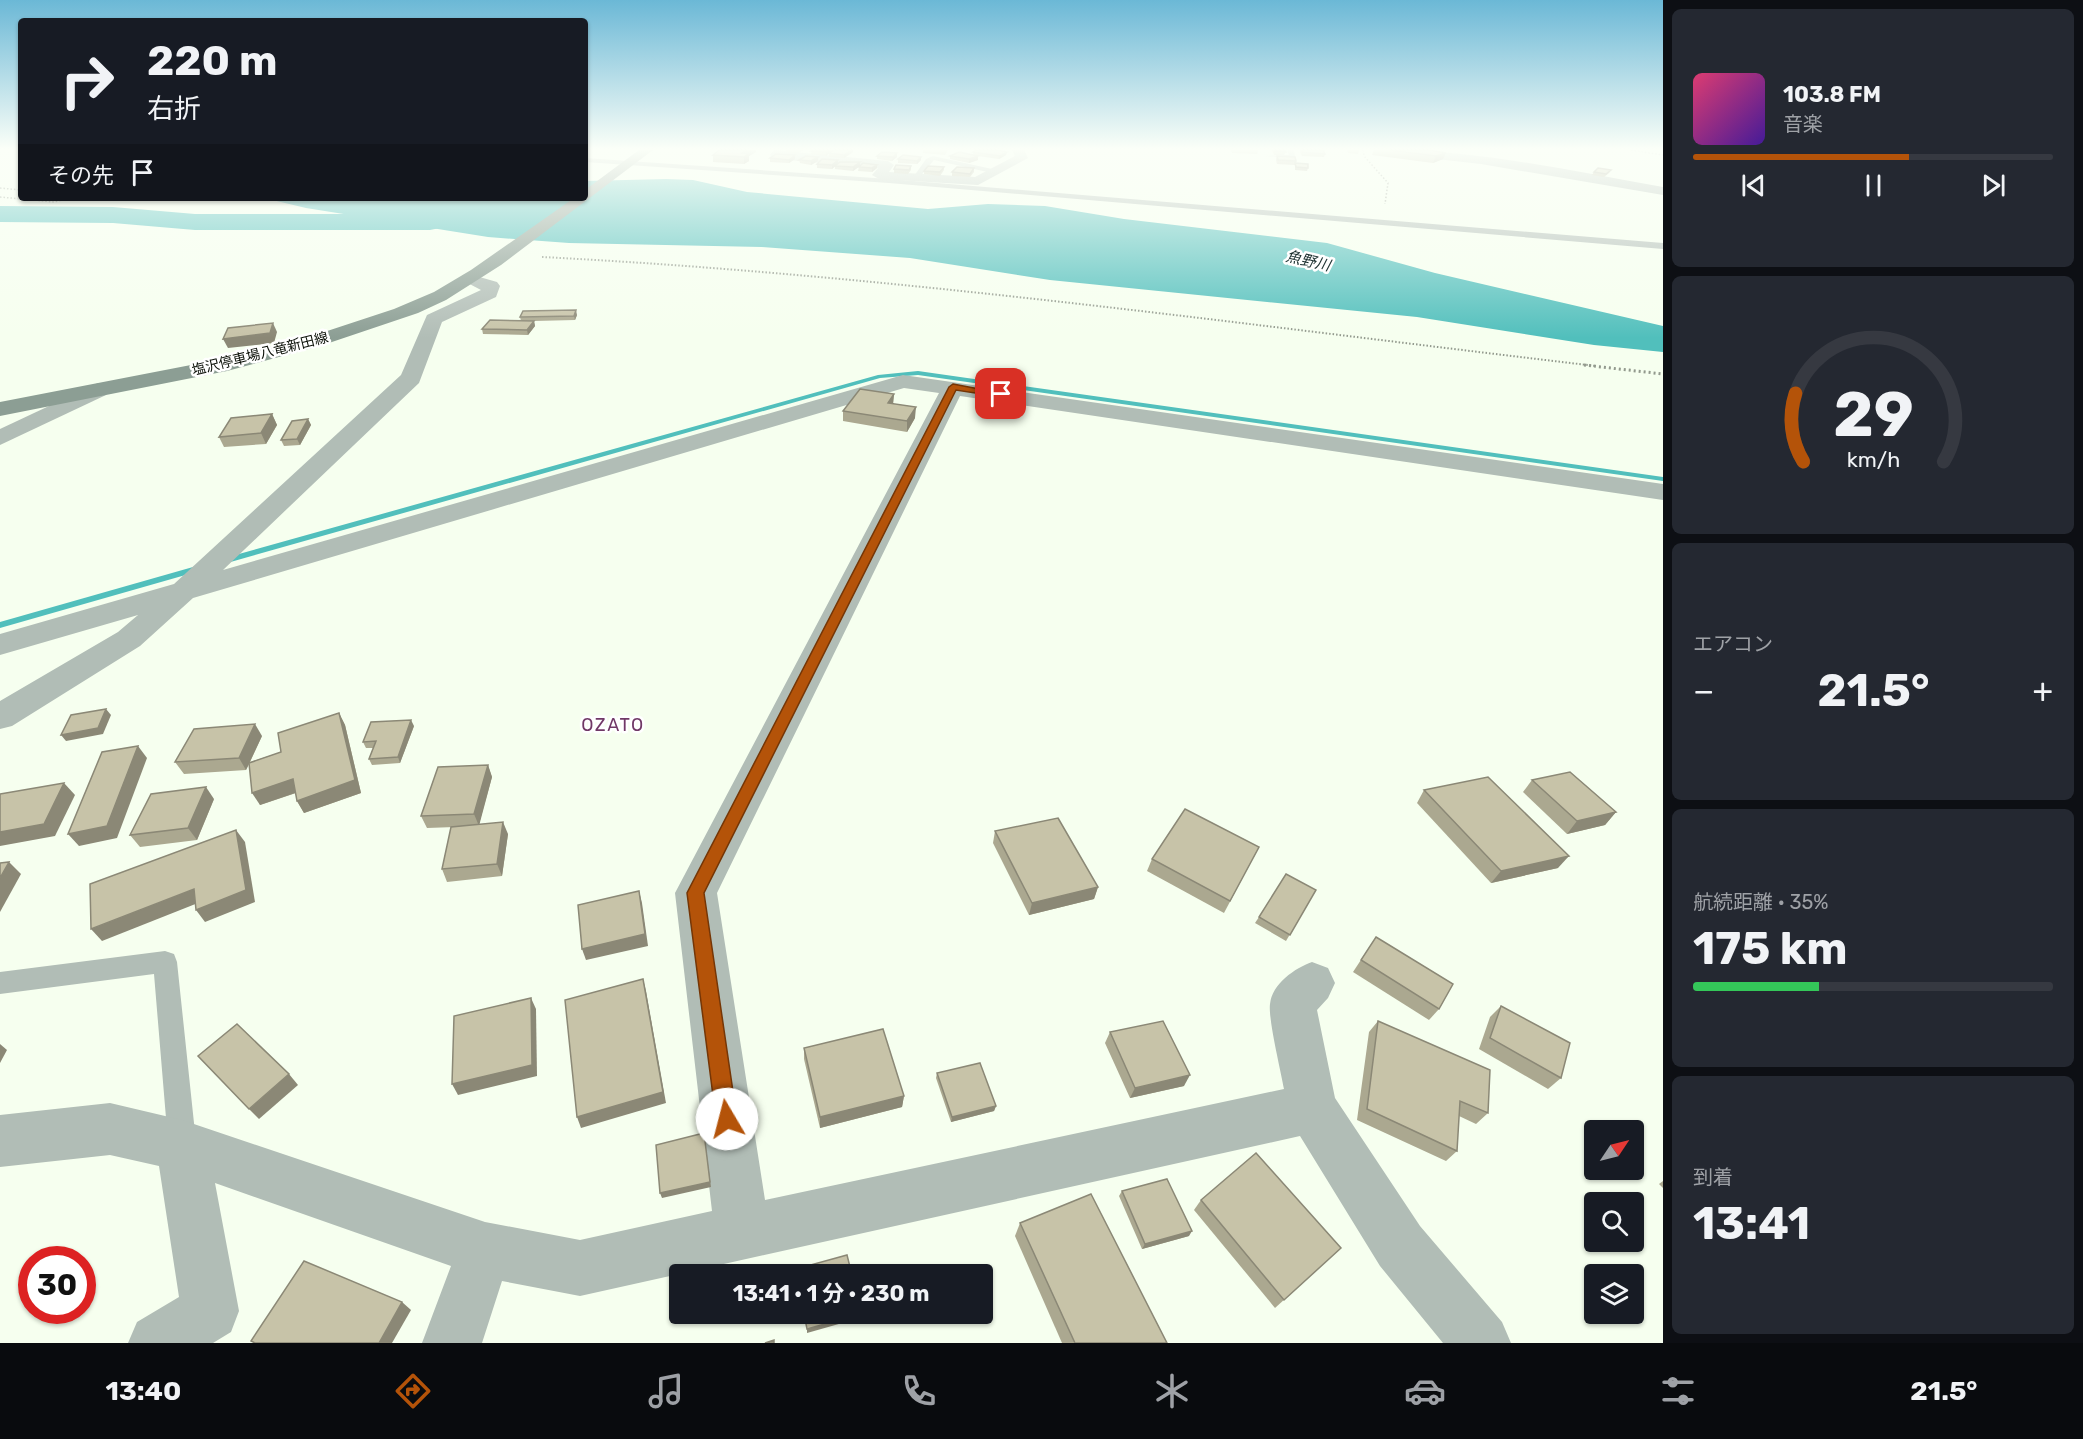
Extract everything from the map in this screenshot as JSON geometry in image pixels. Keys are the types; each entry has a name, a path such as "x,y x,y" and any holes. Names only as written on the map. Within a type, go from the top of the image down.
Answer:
{"main road":[{"name":"塩沢停車場八竜新田線","path":"0,409 232,363 321,340 438,297 506,255 563,213"}],"street":[{"path":"0,717 129,639 185,590 411,378 434,319 490,293 490,286 469,279"},
{"path":"0,645 903,381 1663,492"},
{"path":"742,1232 696,893 953,387"},
{"path":"0,438 98,390"},
{"path":"1312,983 1293,1004 1312,1108 1400,1246 1481,1343"},
{"path":"0,1141 110,1129 182,1146 485,1250 580,1268 1312,1108"},
{"path":"158,1343 210,1311 182,1146"},
{"path":"452,1343 485,1250"}],"lane":[{"path":"1266,213 1663,246"},
{"path":"0,983 165,962 182,1146"}],"path":[{"path":"506,255 679,264 844,278 1663,374"}],"water":[{"name":"魚野川","path":"335,213 1086,213 1327,243 1435,273 1663,326 1663,352 1594,345 1417,317 1050,280 910,258 762,247 569,243 488,237"}],"building":[{"path":"576,310 574,316 520,317 523,311"},
{"path":"490,320 534,321 527,330 482,329"},
{"path":"273,323 270,333 223,339 228,328"},
{"path":"860,389 894,394 888,403 916,407 907,421 843,411"},
{"path":"272,414 261,433 219,437 231,418"},
{"path":"308,419 297,439 281,440 292,421"},
{"path":"106,709 98,728 61,735 71,715"},
{"path":"339,713 355,780 297,801 293,779 252,793 249,763 281,752 278,733"},
{"path":"411,720 398,757 369,759 376,741 363,742 371,722"},
{"path":"255,724 239,758 175,762 194,729"},
{"path":"138,746 107,826 68,834 102,752"},
{"path":"488,765 474,814 421,816 438,767"},
{"path":"1570,772 1616,812 1577,821 1532,780"},
{"path":"1488,777 1569,856 1501,871 1424,790"},
{"path":"64,783 44,824 0,832 0,794"},
{"path":"206,787 188,828 130,835 151,794"},
{"path":"1185,809 1259,847 1230,901 1152,859"},
{"path":"1058,818 1098,887 1032,903 995,831"},
{"path":"503,822 497,864 442,869 451,827"},
{"path":"236,830 246,890 196,910 194,889 91,929 90,884"},
{"path":"9,862 0,878 0,863"},
{"path":"1286,874 1316,890 1290,935 1259,917"},
{"path":"639,891 645,934 582,949 578,905"},
{"path":"1376,937 1453,984 1439,1009 1361,960"},
{"path":"643,979 663,1092 577,1117 565,1000"},
{"path":"531,998 532,1065 452,1084 454,1016"},
{"path":"1501,1006 1570,1043 1561,1078 1490,1038"},
{"path":"1163,1021 1190,1075 1135,1088 1110,1032"},
{"path":"1378,1021 1490,1070 1488,1113 1460,1101 1457,1151 1367,1109"},
{"path":"237,1024 289,1074 249,1109 198,1056"},
{"path":"883,1029 904,1096 820,1117 804,1048"},
{"path":"980,1063 996,1106 952,1117 937,1073"},
{"path":"704,1133 710,1182 660,1193 656,1145"},
{"path":"1256,1153 1341,1248 1284,1300 1201,1200"},
{"path":"1167,1179 1192,1231 1145,1244 1122,1191"},
{"path":"1091,1194 1167,1343 1075,1343 1020,1223"},
{"path":"847,1255 849,1264 814,1264"},
{"path":"304,1261 402,1302 379,1343 255,1343 251,1341"},
{"path":"806,1324 825,1324 807,1329"}],"waterway":[{"path":"0,214 113,215 195,222 430,222"},
{"path":"224,561 880,376 918,373 1663,479"},
{"path":"0,625 200,568"}],"district":[{"name":"OZATO","path":"613,725"}],"route":[{"path":"727,1119 696,893 953,387 1001,394"}]}
